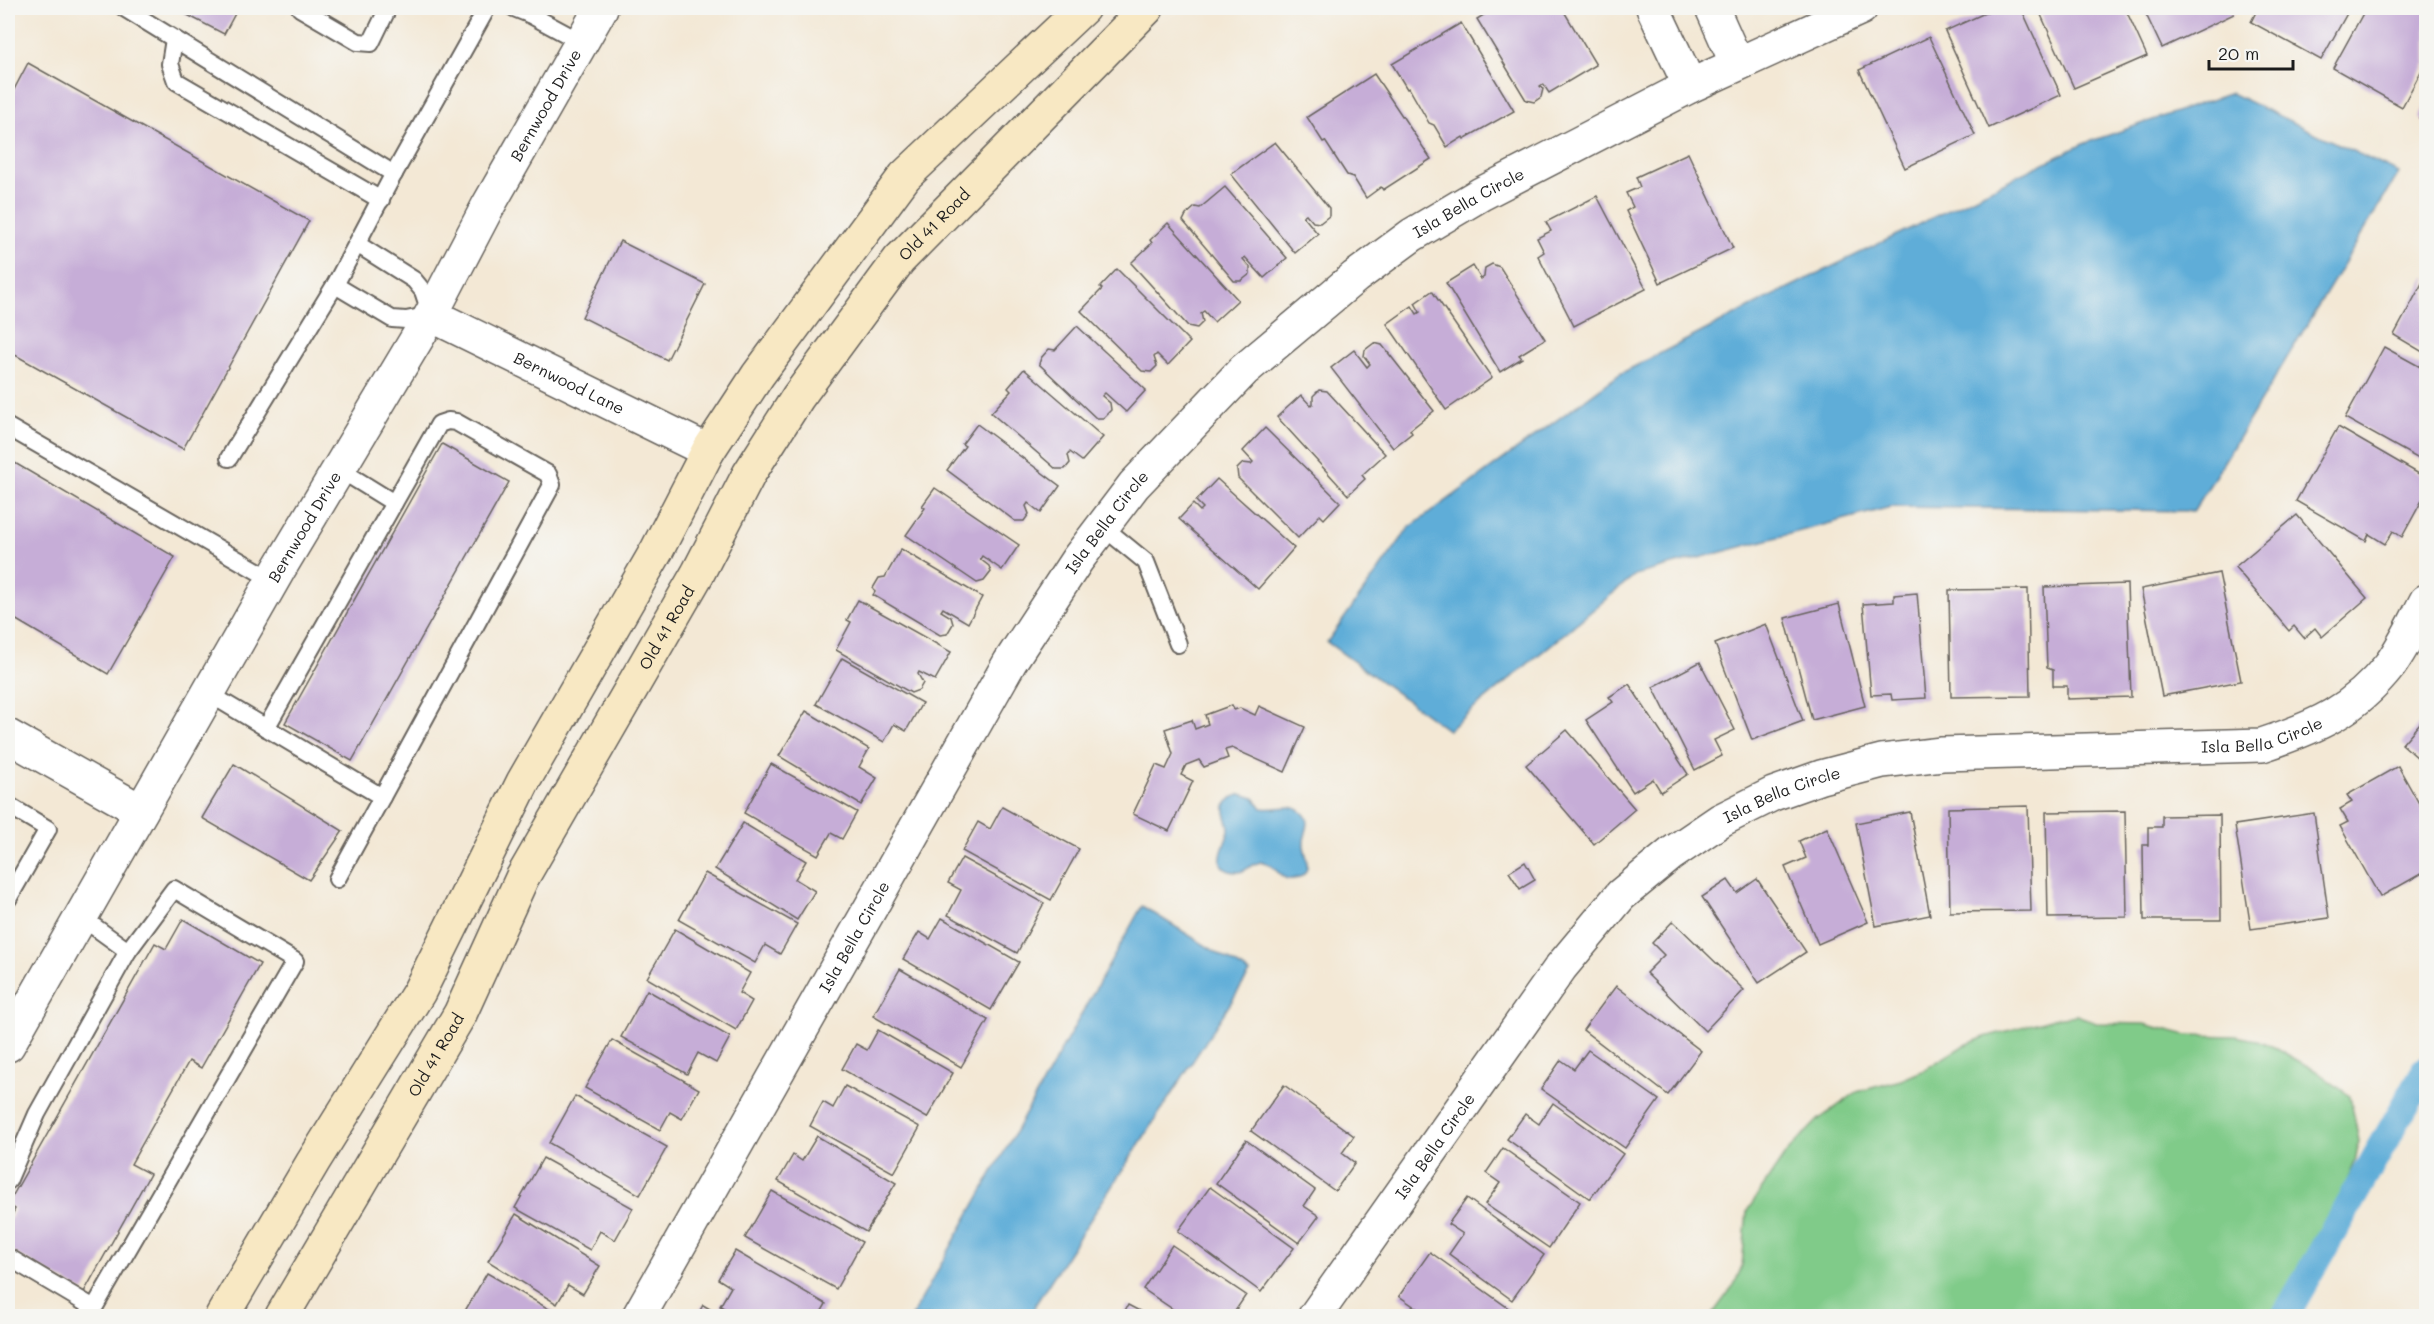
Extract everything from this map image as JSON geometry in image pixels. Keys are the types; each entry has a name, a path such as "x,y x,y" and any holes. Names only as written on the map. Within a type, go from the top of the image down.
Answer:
{"street":[{"name":"Bernwood Drive","path":"8,1045 273,580 431,315 488,206 601,8"},
{"path":"222,1317 313,1162 419,992 522,782 657,550 708,451 758,375 905,176 1083,8"},
{"name":"Old 41 Road","path":"282,1317 460,1014 522,878 698,573 749,474 798,397 899,260 1148,8"},
{"path":"1653,8 1690,86"},
{"path":"1712,8 1737,64"},
{"name":"Isla Bella Circle","path":"639,1317 1010,662 1077,560 1134,485 1244,370 1355,277 1412,235 1481,194 1690,86 1861,8"},
{"name":"Bernwood Lane","path":"431,315 708,451"},
{"path":"708,451 749,474"},
{"name":"Isla Bella Circle","path":"1316,1317 1561,968 1621,895 1671,854 1721,820 1773,794 1821,777 1882,761 1942,754 2262,744 2301,732 2334,717 2362,696 2391,664 2427,601"},
{"path":"8,736 141,811"}],"lane":[{"path":"124,8 394,174"},
{"path":"300,8 358,42 371,43 388,8"},
{"path":"229,458 335,285 487,8"},
{"path":"525,10 581,42"},
{"path":"174,39 170,64 176,81 381,200"},
{"path":"335,285 392,319 406,321 431,315 423,291 414,280 357,244"},
{"path":"266,728 439,423 456,422 549,474 552,484 547,495 337,879"},
{"path":"8,427 273,580"},
{"path":"339,469 394,503"},
{"path":"1102,526 1146,562 1178,644"},
{"path":"208,693 382,796"},
{"path":"8,805 48,829 8,899"},
{"path":"8,1177 37,1114 128,951 174,889 296,961 94,1308 8,1257"},
{"path":"81,916 128,951"}],"green space":[{"path":"2077,1015 2096,1023 2144,1024 2187,1035 2235,1036 2257,1040 2316,1071 2350,1096 2359,1141 2355,1162 2330,1223 2318,1240 2294,1298 2283,1316 1711,1316 1734,1285 1742,1266 1747,1211 1786,1153 1818,1120 1857,1092 1901,1080 1922,1071 1963,1046 1985,1037 2054,1018"}],"water":[{"path":"2231,93 2399,173 2194,511 1891,507 1635,575 1448,730 1327,642 1409,528 1620,374 1776,294 2083,144"},
{"path":"1241,794 1254,798 1262,808 1288,807 1297,809 1306,816 1308,824 1304,846 1307,866 1300,877 1288,879 1263,862 1238,872 1223,867 1221,855 1229,829 1225,806 1231,798"},
{"path":"1142,906 1250,973 1035,1305 1032,1316 912,1316"}],"building":[{"path":"174,8 238,8 224,34"},
{"path":"1495,8 1562,8 1596,65 1549,93 1543,84 1540,86 1543,89 1541,97 1534,102 1526,100 1477,19"},
{"path":"1996,8 2021,8 2061,95 1989,128 1945,31"},
{"path":"2048,8 2125,8 2147,56 2074,88 2041,15 2050,11"},
{"path":"2143,8 2231,8 2234,14 2162,48"},
{"path":"2258,8 2350,8 2321,60 2251,22"},
{"path":"2366,8 2426,8 2426,62 2402,107 2333,68"},
{"path":"1461,23 1514,111 1447,147 1392,64"},
{"path":"1929,37 1975,135 1905,168 1859,70"},
{"path":"28,63 309,221 183,449 8,351 8,101"},
{"path":"1374,74 1431,159 1383,190 1381,187 1366,198 1353,177 1347,175 1307,117"},
{"path":"2426,104 2426,123 2419,118"},
{"path":"1275,142 1329,208 1329,216 1320,223 1313,222 1306,214 1303,216 1318,234 1295,253 1231,174"},
{"path":"1688,153 1733,248 1660,283 1626,211 1633,207 1626,193 1640,187 1636,177"},
{"path":"1225,187 1287,258 1264,278 1245,257 1243,259 1250,267 1250,274 1241,281 1234,281 1183,221 1195,207 1200,208"},
{"path":"1597,196 1646,289 1574,326 1538,256 1544,252 1537,238 1551,231 1546,222"},
{"path":"1168,223 1238,300 1214,322 1204,311 1201,313 1203,322 1197,328 1188,326 1131,263 1152,243 1150,240"},
{"path":"620,241 705,284 667,360 582,317"},
{"path":"1492,264 1500,267 1545,339 1519,355 1522,358 1500,372 1446,283 1473,266 1481,279 1484,277 1485,268"},
{"path":"1117,269 1190,342 1168,365 1157,354 1154,357 1157,366 1151,372 1142,371 1081,311"},
{"path":"2426,276 2426,354 2394,335"},
{"path":"1432,291 1492,378 1446,410 1387,324 1412,306 1417,314 1420,312 1415,303"},
{"path":"1077,326 1146,390 1126,412 1105,393 1102,396 1110,403 1111,410 1103,418 1096,418 1039,364 1049,349 1055,350"},
{"path":"1374,343 1382,345 1434,411 1410,430 1412,433 1393,448 1331,368 1354,350 1367,367 1370,364 1364,356 1365,350"},
{"path":"2384,347 2426,370 2426,463 2345,418"},
{"path":"1024,369 1103,437 1082,461 1070,452 1068,455 1070,463 1065,469 1056,469 991,413 1011,391 1008,388"},
{"path":"1319,390 1327,391 1385,454 1362,475 1365,479 1348,495 1277,417 1301,395 1311,406 1313,396"},
{"path":"977,424 1060,486 1041,513 1028,503 1026,506 1029,514 1024,521 1015,521 947,470 965,446 962,444"},
{"path":"2338,427 2426,478 2426,493 2402,537 2393,531 2385,544 2369,534 2366,541 2296,501"},
{"path":"1265,428 1340,502 1324,519 1320,515 1298,538 1238,478 1237,469 1243,463 1253,462 1243,451"},
{"path":"442,444 509,482 352,761 285,723"},
{"path":"8,459 175,557 108,674 8,615"},
{"path":"1217,479 1294,548 1258,589 1179,519 1193,504 1200,511 1203,508 1196,501"},
{"path":"935,488 1019,545 1002,570 982,556 980,559 989,566 991,572 984,581 977,583 906,535 925,508 922,506"},
{"path":"2297,515 2367,598 2322,637 2315,628 2304,638 2294,626 2289,631 2235,567"},
{"path":"901,549 982,597 968,623 943,608 941,611 951,617 953,624 947,634 940,635 873,595 875,592 873,588 879,578 885,577"},
{"path":"2219,573 2241,681 2162,696 2141,589"},
{"path":"2127,584 2131,697 2067,699 2067,686 2053,686 2053,670 2047,668 2044,587"},
{"path":"2028,589 2030,696 1951,697 1949,590"},
{"path":"1917,593 1926,698 1892,700 1891,694 1871,695 1863,604 1894,602 1894,595"},
{"path":"858,600 951,652 935,680 919,672 923,683 919,690 911,693 836,650 851,622 847,620"},
{"path":"1839,604 1865,706 1812,720 1785,618"},
{"path":"1766,624 1803,721 1752,740 1715,644"},
{"path":"842,658 922,703 906,731 894,724 884,742 816,704"},
{"path":"1700,662 1735,730 1714,740 1722,756 1695,770 1653,687"},
{"path":"1629,684 1688,774 1661,792 1653,779 1633,792 1586,720 1613,702 1609,697"},
{"path":"1232,705 1234,710 1240,708 1255,715 1259,706 1305,727 1285,772 1232,748 1225,750 1228,758 1204,767 1199,760 1186,765 1181,775 1193,781 1169,831 1133,814 1156,765 1166,769 1173,754 1165,729 1192,720 1195,729 1208,724 1205,715"},
{"path":"806,711 869,749 859,767 877,778 861,805 779,756"},
{"path":"2426,716 2426,765 2402,744"},
{"path":"1567,730 1635,809 1594,844 1526,765"},
{"path":"234,764 343,831 309,880 202,818"},
{"path":"771,764 857,812 842,839 831,833 818,855 744,813"},
{"path":"2398,766 2426,816 2426,871 2380,897 2340,826 2348,822 2340,809 2352,802 2347,795"},
{"path":"2028,806 2031,911 1950,912 1948,808"},
{"path":"1002,807 1079,849 1051,900 962,851 978,822 990,829"},
{"path":"2125,811 2127,917 2048,918 2046,812"},
{"path":"1910,812 1930,915 1876,926 1856,823"},
{"path":"2314,813 2329,918 2251,929 2235,825"},
{"path":"2220,815 2221,920 2144,920 2143,845 2148,845 2148,827 2162,827 2162,816"},
{"path":"743,823 806,861 795,879 815,891 797,920 715,869"},
{"path":"1827,828 1868,922 1818,944 1785,867 1806,858 1799,841"},
{"path":"962,858 1044,903 1017,953 948,915 961,890 948,883"},
{"path":"1525,862 1535,880 1520,889 1509,872"},
{"path":"705,873 797,924 780,954 765,945 755,963 679,920"},
{"path":"1757,879 1806,952 1759,983 1702,897 1728,880 1737,893"},
{"path":"942,918 1019,962 991,1010 903,959 919,932 930,939"},
{"path":"183,919 260,964 201,1068 189,1061 131,1164 150,1174 84,1292 8,1249 8,1223 15,1209 8,1204 155,943 166,949"},
{"path":"1673,921 1744,990 1705,1031 1646,973 1664,955 1652,943"},
{"path":"675,929 750,973 739,993 752,1001 736,1030 647,978"},
{"path":"900,969 988,1020 961,1067 873,1016"},
{"path":"1616,986 1701,1051 1668,1095 1583,1030"},
{"path":"647,990 730,1037 716,1063 698,1053 687,1074 621,1037"},
{"path":"878,1030 953,1073 927,1118 842,1069 856,1044 867,1050"},
{"path":"612,1040 699,1089 682,1119 670,1112 660,1130 585,1088"},
{"path":"1588,1050 1659,1100 1625,1148 1541,1089 1561,1060 1574,1069"},
{"path":"1284,1085 1354,1136 1342,1153 1355,1163 1335,1191 1251,1131"},
{"path":"845,1086 920,1127 894,1173 810,1126 823,1102 833,1108"},
{"path":"575,1096 667,1147 640,1195 549,1143"},
{"path":"1553,1103 1623,1154 1590,1199 1507,1139 1525,1114 1539,1124"},
{"path":"817,1136 896,1183 866,1232 778,1181 793,1155 802,1161"},
{"path":"1246,1140 1315,1190 1304,1206 1319,1216 1299,1243 1216,1183"},
{"path":"1503,1148 1580,1202 1549,1248 1485,1204 1500,1183 1486,1173"},
{"path":"543,1158 633,1208 615,1240 600,1231 590,1250 515,1208"},
{"path":"1210,1187 1294,1248 1261,1292 1178,1231"},
{"path":"772,1191 862,1242 836,1289 745,1238"},
{"path":"1467,1198 1544,1255 1512,1300 1449,1254 1463,1234 1448,1224"},
{"path":"516,1214 600,1266 583,1294 568,1285 557,1304 488,1261"},
{"path":"1172,1245 1246,1295 1233,1314 1236,1316 1183,1316 1143,1289"},
{"path":"735,1251 826,1304 819,1316 738,1316 720,1306 731,1287 718,1279"},
{"path":"1430,1252 1511,1310 1506,1316 1428,1316 1399,1296"},
{"path":"487,1273 561,1316 462,1316"},
{"path":"703,1305 722,1316 697,1316"},
{"path":"1128,1305 1149,1316 1122,1316"}],"waterway":[{"path":"2285,1316 2426,1069"}]}
